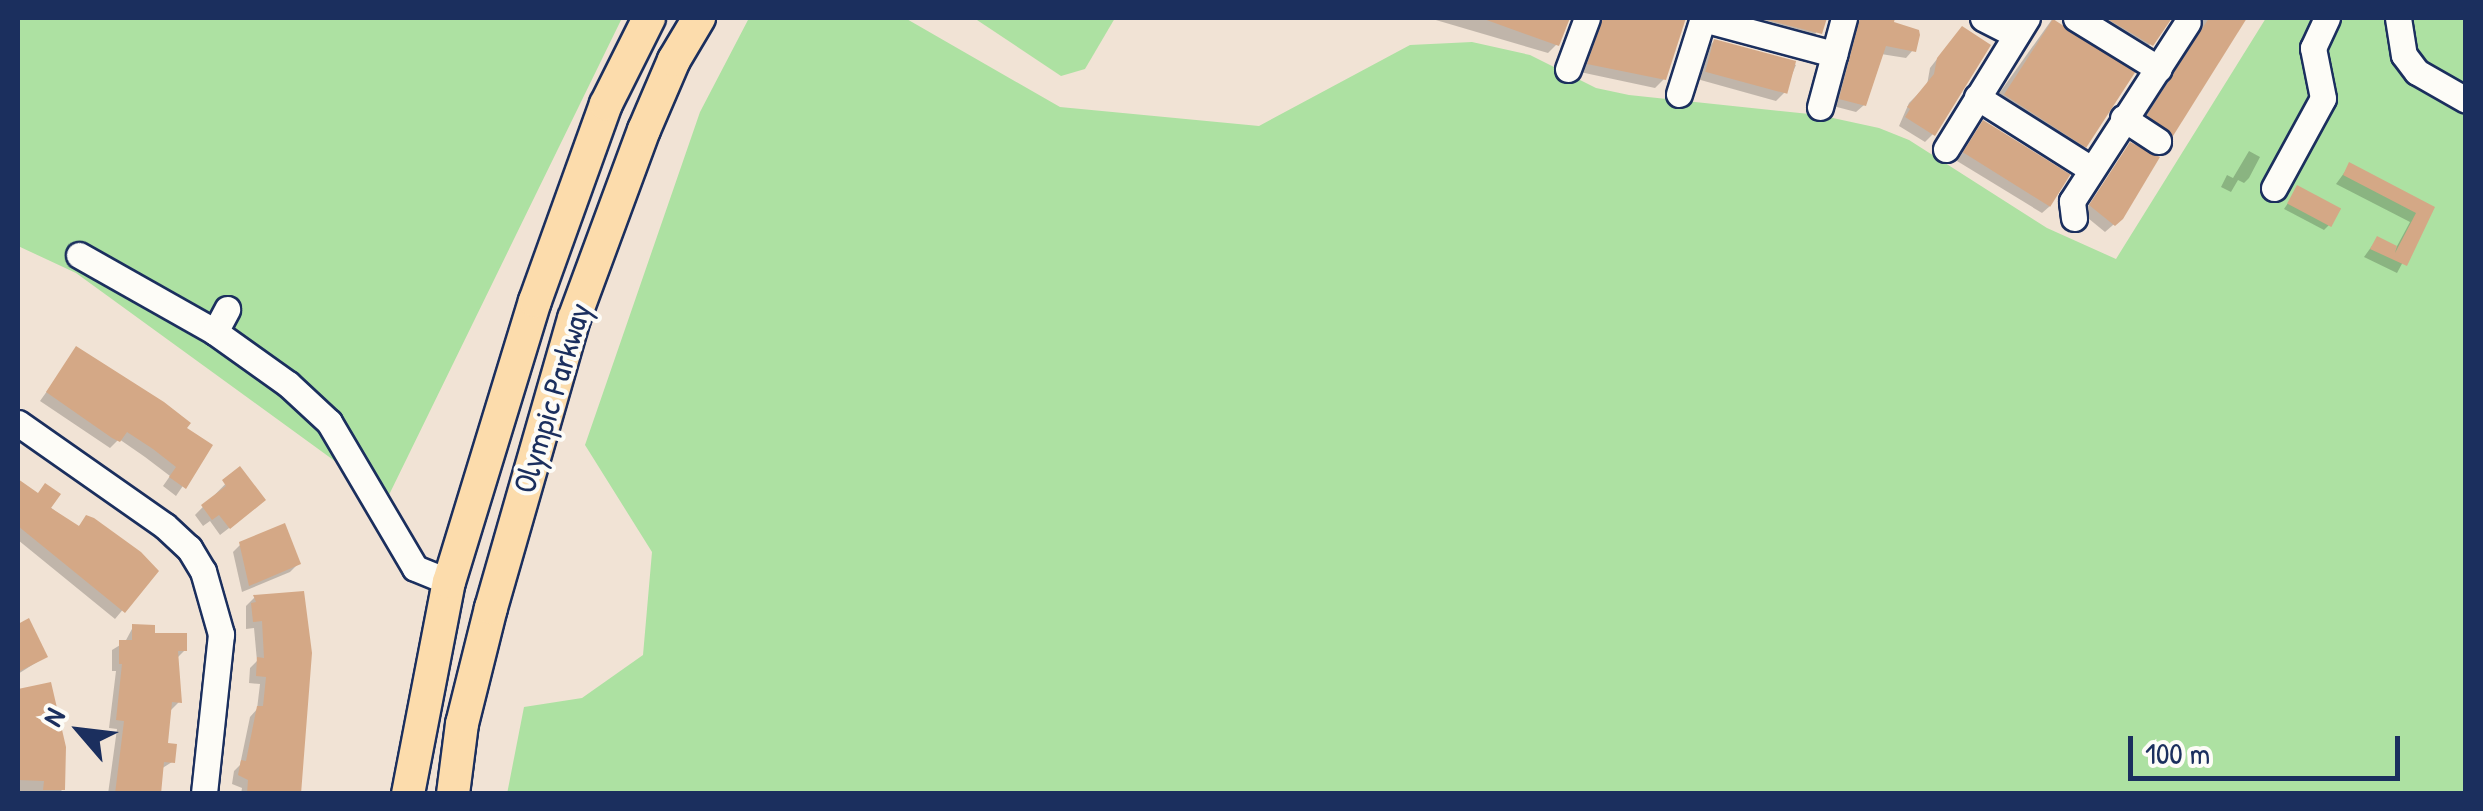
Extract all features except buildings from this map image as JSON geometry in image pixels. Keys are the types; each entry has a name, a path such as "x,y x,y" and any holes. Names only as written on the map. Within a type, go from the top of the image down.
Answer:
{"main road":[{"name":"Olympic Parkway","path":"408,794 449,582 541,283 606,104 649,18"},
{"name":"Olympic Parkway","path":"453,794 462,724 491,608 574,319 644,130 674,60 699,18"}],"street":[{"path":"1568,69 1588,18"},
{"path":"1679,94 1703,18 1834,54"},
{"path":"1820,106 1844,18"},
{"path":"1946,149 2021,26 1982,18"},
{"path":"2076,18 2159,69"},
{"path":"2274,188 2323,98 2313,48 2327,18"},
{"path":"2398,18 2404,55 2417,72 2466,100"},
{"path":"2074,218 2072,201 2188,22"},
{"path":"1976,97 2092,169"},
{"path":"2123,118 2158,141"},
{"path":"79,255 221,320 329,422 415,568 449,582"},
{"path":"18,423 165,526 189,548 203,571 221,634 204,794"}],"green space":[{"path":"18,18 622,18 387,499 76,273 18,246"},
{"path":"749,18 905,18 1060,107 1259,126 1410,45 1472,42 1530,55 1596,88 1629,95 1819,115 1879,128 1909,140 2047,228 2116,259 2266,18 2465,18 2465,793 507,794 524,707 582,698 643,655 652,552 585,445 700,112"},
{"path":"974,18 1115,18 1085,69 1061,76"}]}
